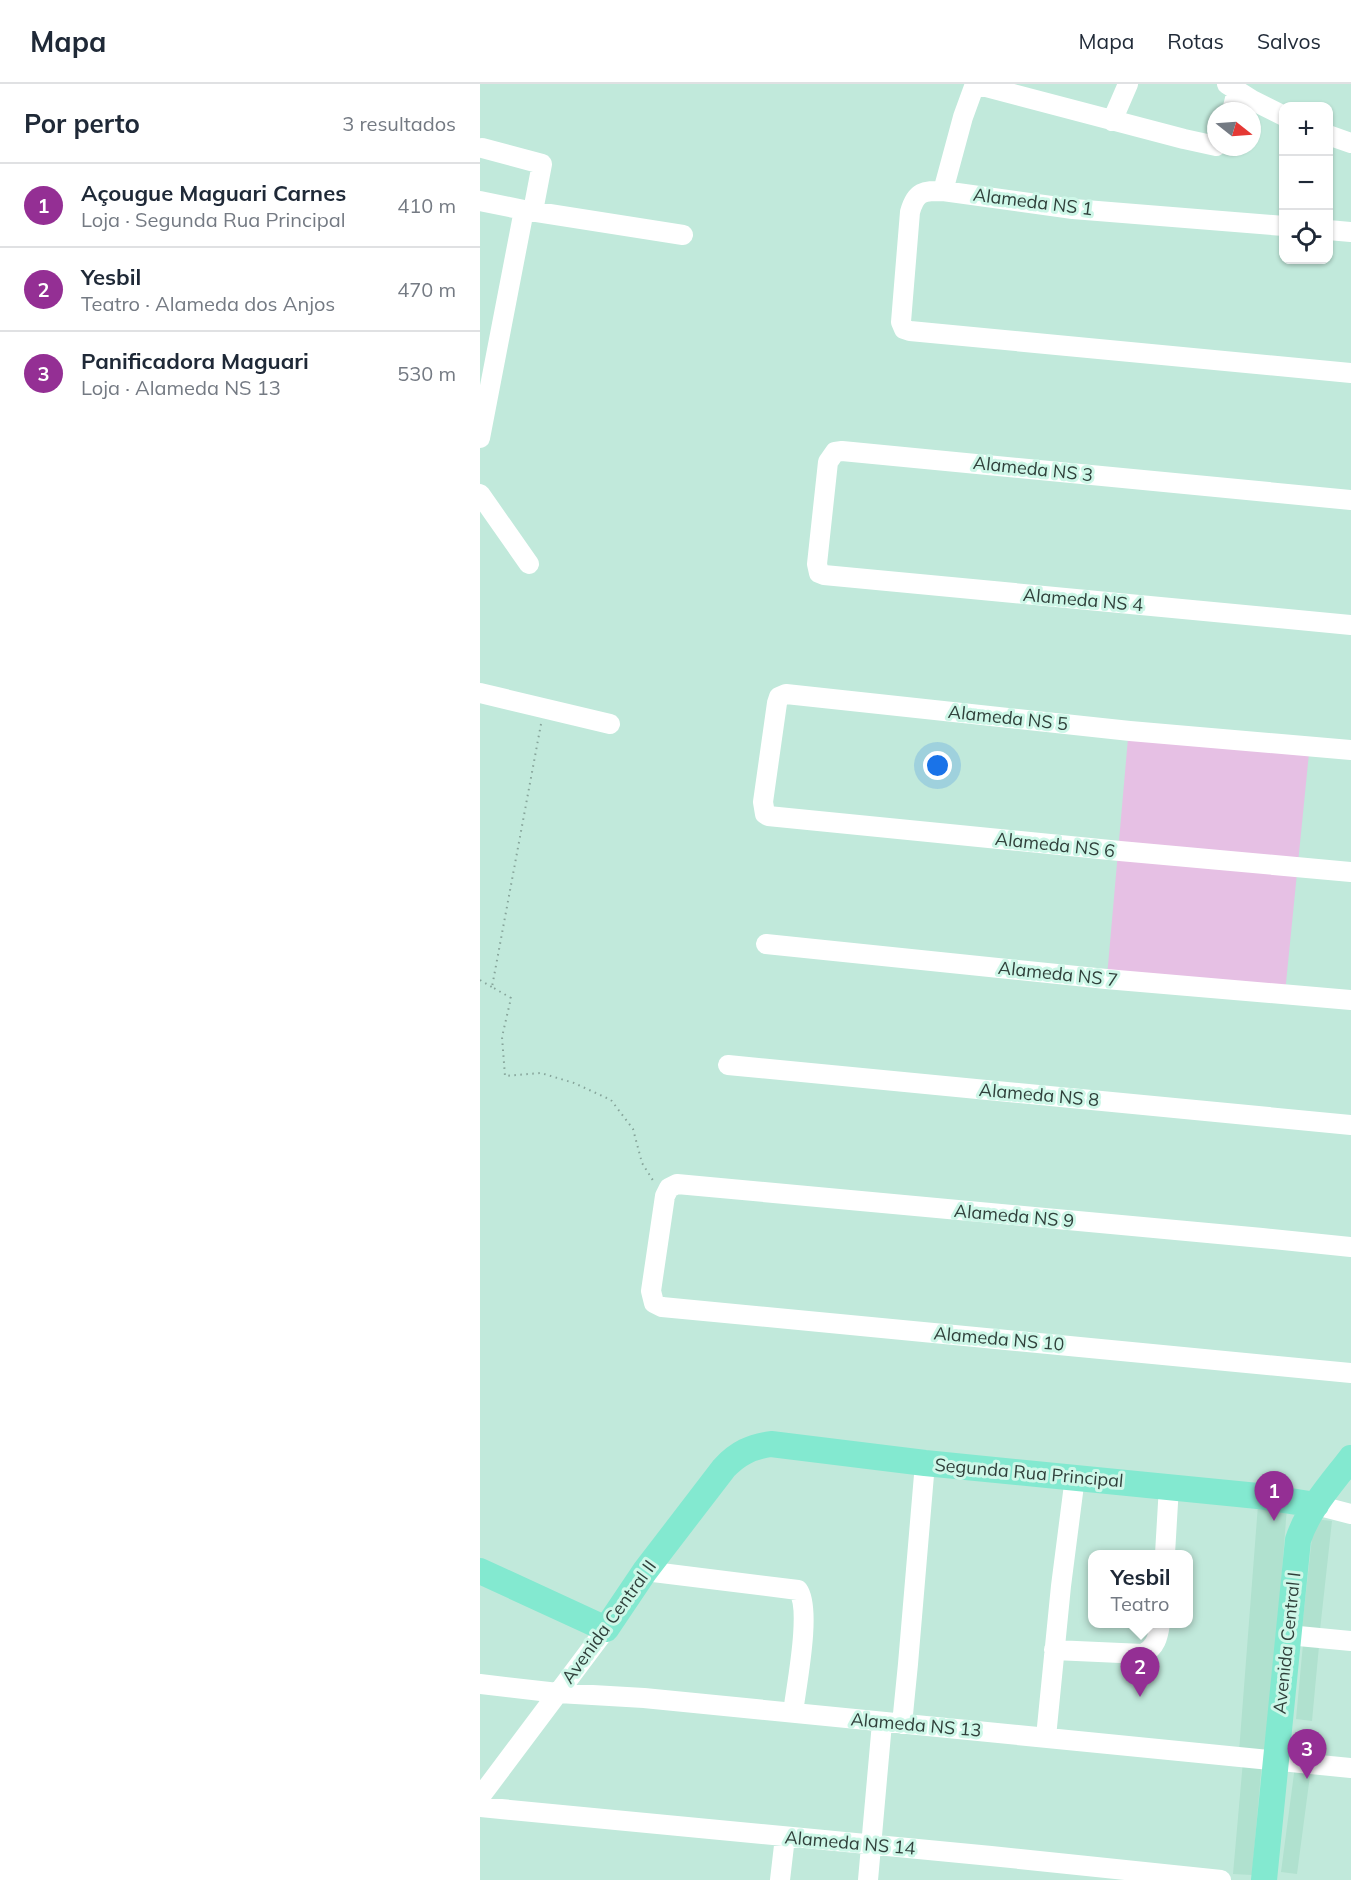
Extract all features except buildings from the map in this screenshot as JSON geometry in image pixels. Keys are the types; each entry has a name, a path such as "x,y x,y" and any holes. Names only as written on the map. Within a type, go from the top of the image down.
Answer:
{"main road":[{"name":"Segunda Rua Principal","path":"742,1452 771,1444 925,1463 1169,1486 1316,1505"},
{"name":"Avenida Central II","path":"606,1629 645,1571 724,1468 742,1452"},
{"name":"Avenida Central I","path":"1264,1880 1298,1540 1301,1529 1316,1505 1351,1458"},
{"path":"480,1571 606,1629"}],"street":[{"path":"943,190 963,117 975,84 1207,144"},
{"path":"1112,121 1128,84"},
{"path":"1232,87 1279,114"},
{"path":"1333,136 1351,143"},
{"path":"480,438 528,211 542,164 482,148"},
{"name":"Alameda NS 1","path":"1279,226 1073,208 943,190 925,191 917,196 910,212 901,320 903,327 910,332 1351,373"},
{"path":"480,201 528,211 683,235"},
{"path":"1333,230 1351,232"},
{"name":"Alameda NS 3","path":"818,569 820,525 828,462 835,452 842,451 1351,500"},
{"path":"480,494 529,564"},
{"name":"Alameda NS 4","path":"818,569 819,573 824,575 1351,625"},
{"path":"480,693 610,724"},
{"name":"Alameda NS 5","path":"763,810 777,703 779,697 784,694 1130,731 1351,750"},
{"name":"Alameda NS 6","path":"763,810 768,816 1351,872"},
{"name":"Alameda NS 7","path":"766,944 1106,979 1351,1000"},
{"name":"Alameda NS 8","path":"728,1065 1351,1125"},
{"name":"Alameda NS 9","path":"664,1200 667,1190 677,1184 695,1185 1351,1247"},
{"name":"Alameda NS 10","path":"664,1200 652,1297 654,1303 662,1306 1351,1372"},
{"path":"868,1880 892,1723 908,1664 925,1463"},
{"path":"1046,1737 1075,1477"},
{"path":"1165,1550 1169,1486"},
{"path":"1316,1505 1351,1514"},
{"path":"645,1571 798,1590 803,1601 804,1623 793,1713"},
{"path":"1054,1650 1143,1654 1153,1647 1158,1638 1159,1628"},
{"name":"Avenida Central II","path":"480,1797 606,1629"},
{"path":"1288,1635 1351,1641"},
{"name":"Alameda NS 13","path":"480,1684 558,1693 644,1698 1351,1768"},
{"name":"Alameda NS 14","path":"480,1807 1221,1880"},
{"path":"780,1880 785,1837"}],"path":[{"path":"492,987 544,708"},
{"path":"480,980 511,998 501,1037 505,1076 541,1073 574,1083 611,1100 633,1129 642,1163 664,1200"}],"shaded area":[{"path":"1129,727 1310,743 1285,993 1107,977"},
{"path":"1258,1505 1287,1507 1268,1754 1239,1752"},
{"path":"1314,1519 1332,1521 1320,1630 1302,1628"},
{"path":"1303,1644 1319,1646 1312,1721 1296,1719"},
{"path":"1243,1761 1262,1762 1252,1875 1233,1874"},
{"path":"1295,1766 1311,1768 1297,1874 1281,1872"}],"place":[{"name":"Açougue Maguari Carnes","path":"1274,1521"},
{"name":"Yesbil","path":"1140,1697"},
{"name":"Panificadora Maguari","path":"1307,1779"}]}
